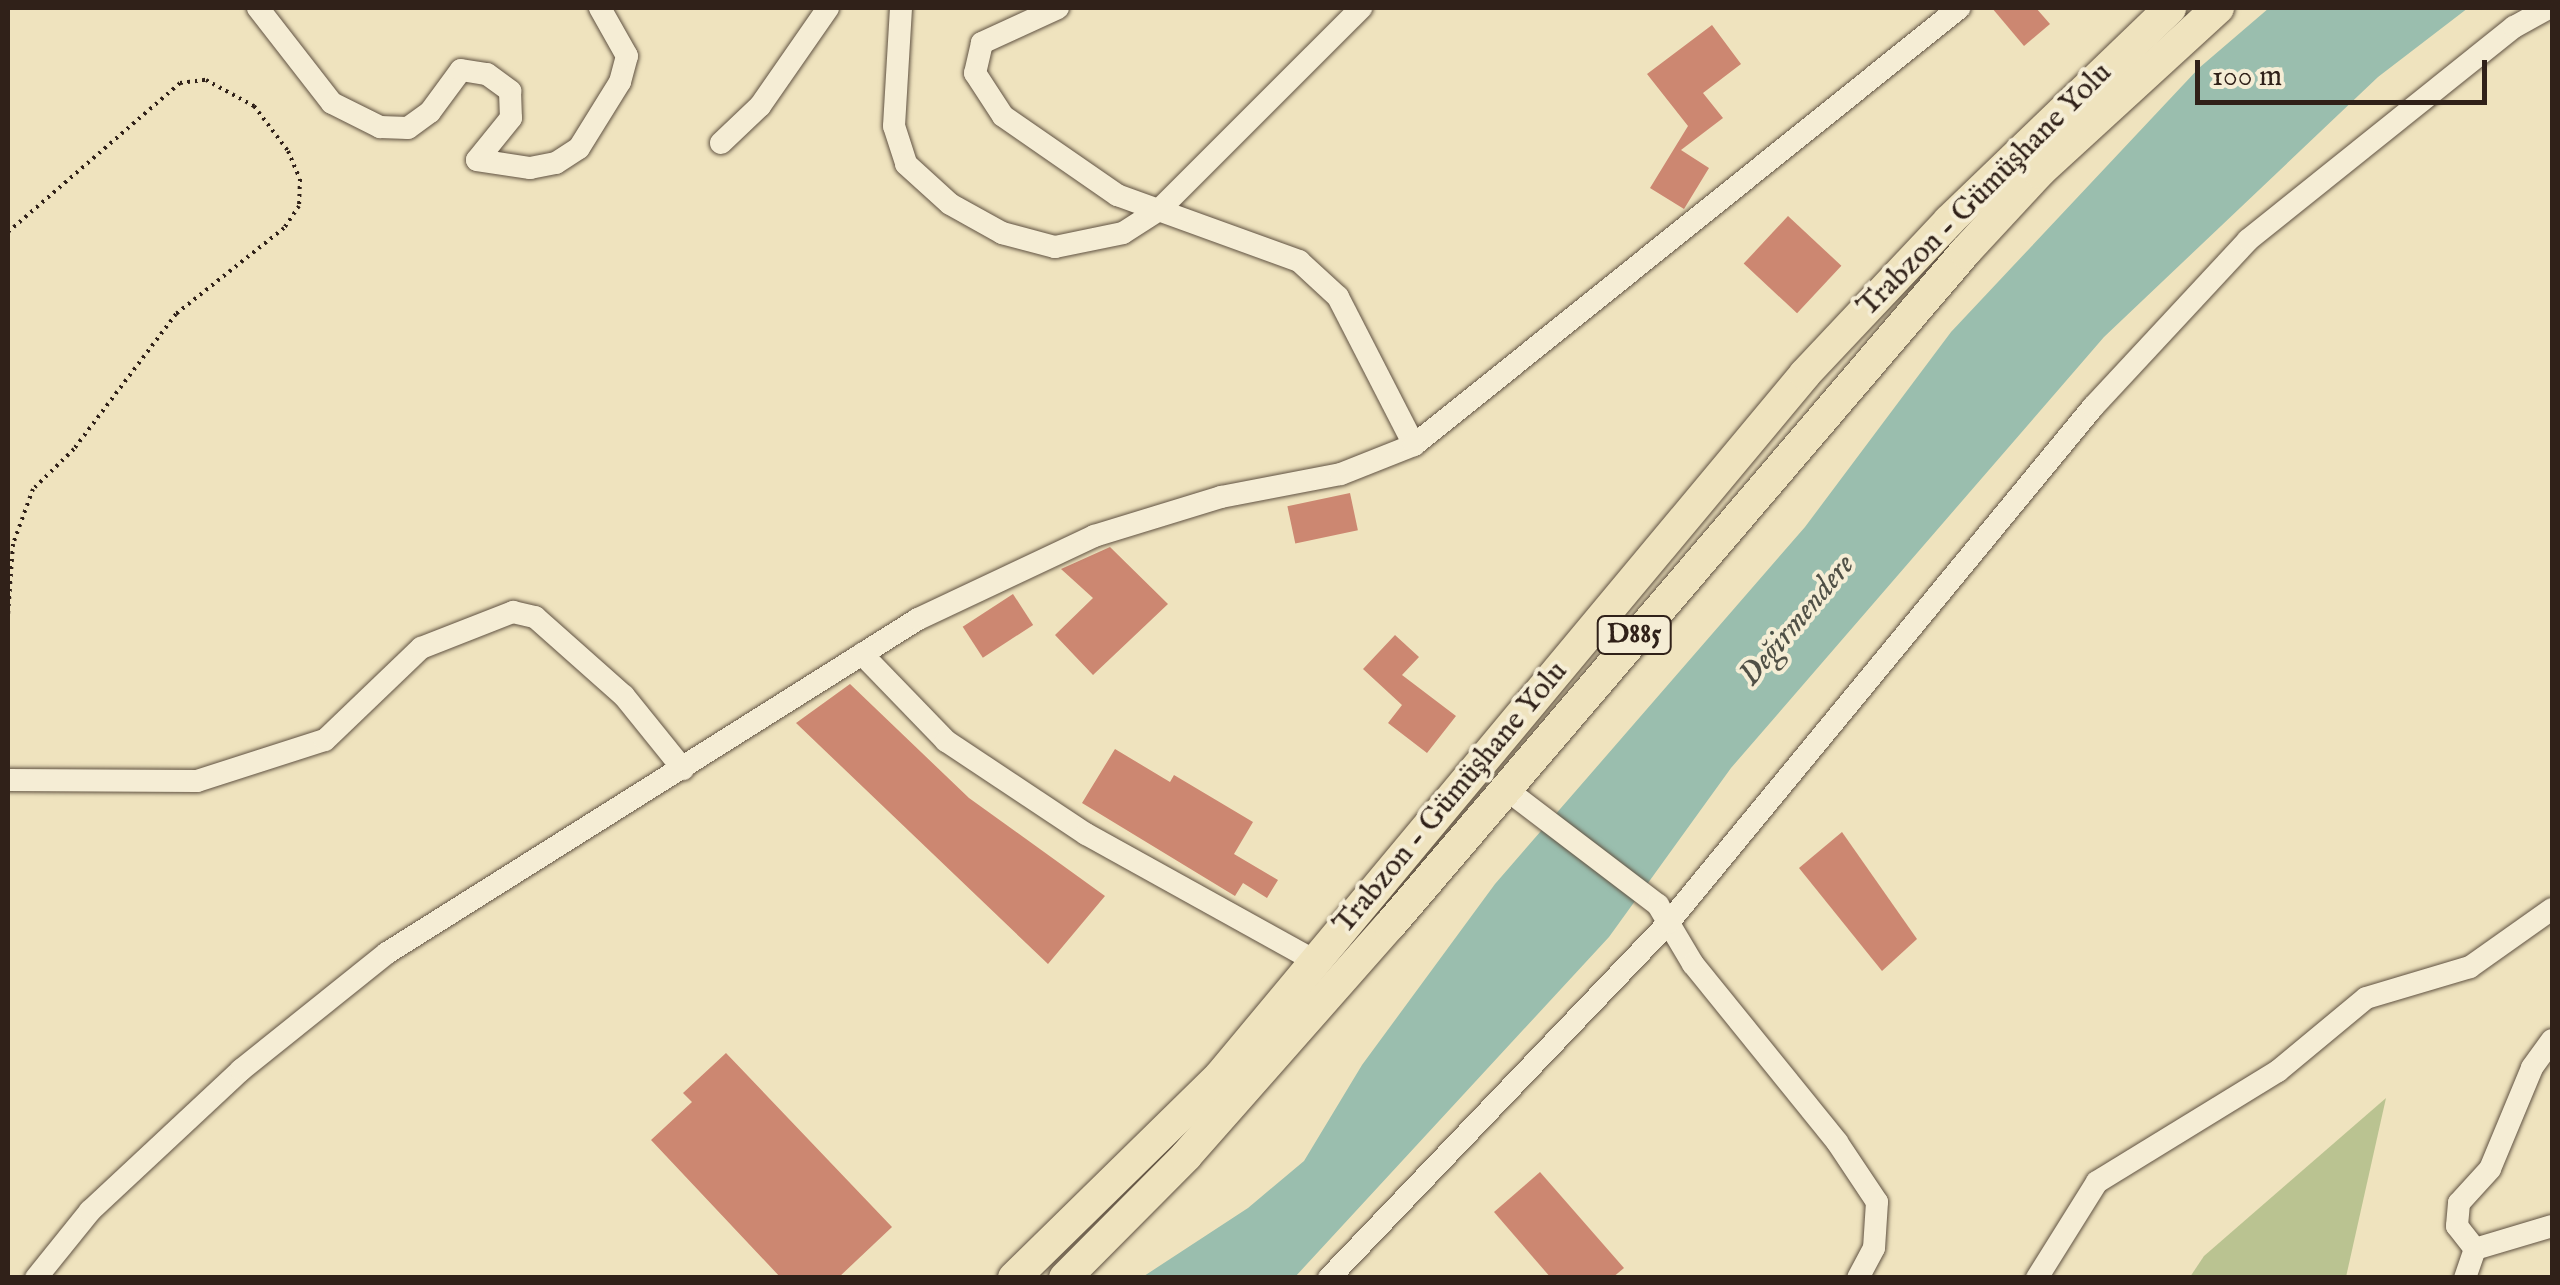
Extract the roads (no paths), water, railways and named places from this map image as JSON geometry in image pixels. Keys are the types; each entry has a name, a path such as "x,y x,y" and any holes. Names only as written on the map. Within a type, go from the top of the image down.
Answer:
{"highway":[{"name":"Trabzon - Gümüşhane Yolu","path":"1014,1278 1220,1076 1804,374 1949,220 2170,8"},
{"name":"Trabzon - Gümüşhane Yolu","path":"1065,1278 1186,1156 1517,797 1788,451 1965,252 2039,172 2218,8"}],"street":[{"path":"258,8 332,103 380,127 408,128 430,112 461,70 487,74 510,91 511,118 478,160 530,168 556,164 579,148 620,82 627,56 600,8"},
{"path":"721,143 760,106 828,8"},
{"path":"901,8 894,126 906,164 950,204 1002,234 1055,247 1124,233 1159,210 1361,8"},
{"path":"1058,8 982,44 975,73 1002,116 1117,195 1299,261 1338,297 1414,445"},
{"path":"36,1278 90,1212 241,1070 387,953 918,618 1094,536 1220,497 1341,474 1414,445 1959,8"},
{"path":"1329,1278 1664,914 2092,408 2248,240 2514,27 2548,8"},
{"path":"8,780 197,781 325,740 421,648 513,612 535,616 624,696 684,768"},
{"path":"862,654 962,752 1086,834 1315,961"},
{"path":"1517,797 1664,914 1693,964 1877,1202 1874,1248 1858,1278"},
{"path":"2037,1278 2097,1182 2278,1070 2366,998 2470,967 2552,910"},
{"path":"2475,1249 2457,1226 2459,1203 2490,1168 2532,1068 2552,1040"},
{"path":"2475,1249 2552,1226"},
{"path":"2466,1278 2475,1249"}],"water":[{"name":"Değirmendere","path":"2269,8 2468,8 2378,77 2104,337 1731,768 1609,937 1295,1277 1141,1278 1248,1208 1304,1161 1362,1065 1495,884 1805,527 1951,332 2199,68"}]}
